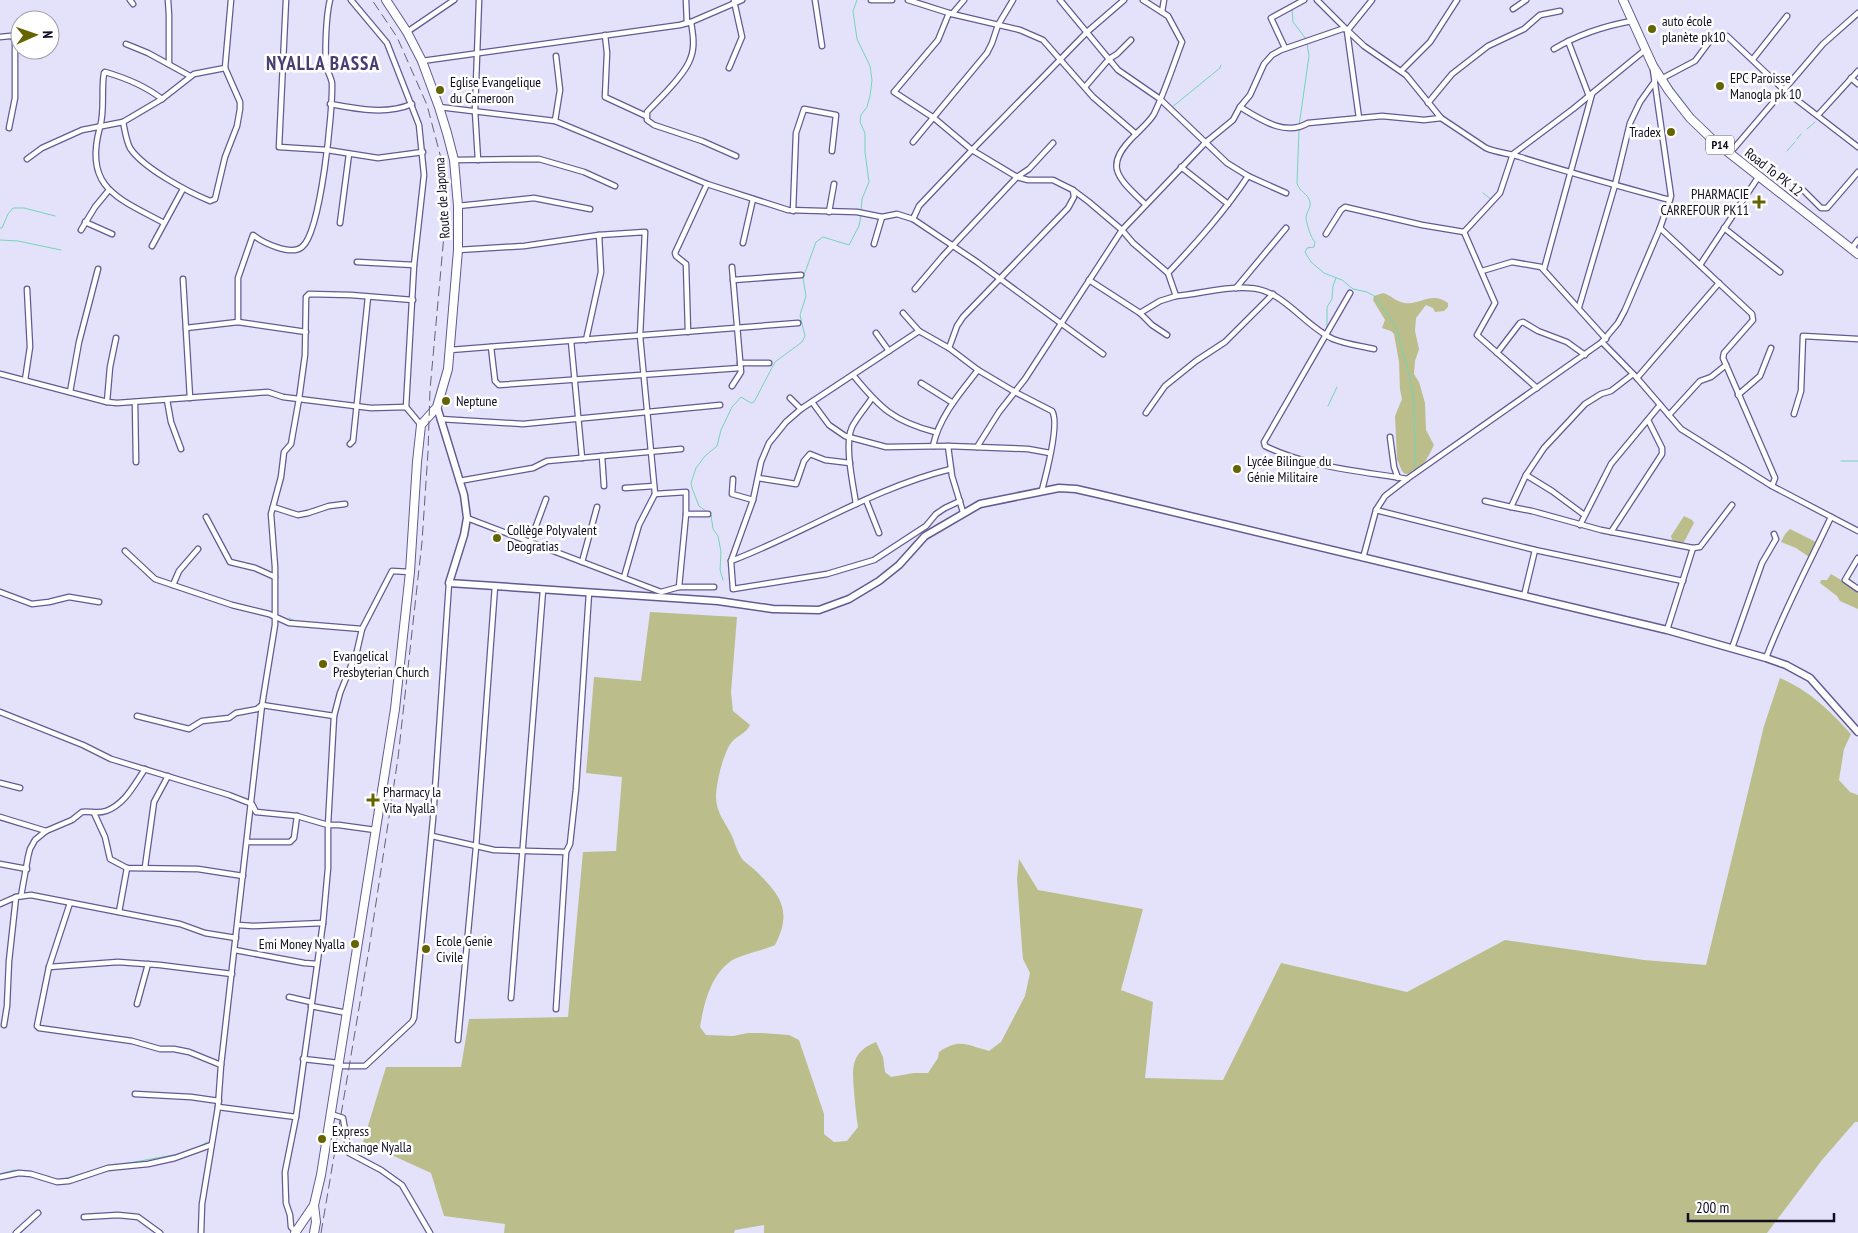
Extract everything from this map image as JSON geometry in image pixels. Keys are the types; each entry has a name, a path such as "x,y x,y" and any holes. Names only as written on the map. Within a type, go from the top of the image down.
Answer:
{"main road":[{"name":"Route de Japoma","path":"386,0 407,32 422,60 439,107 454,160 458,206 458,250 448,369 437,407"},
{"name":"Road To PK 12","path":"1623,0 1658,80 1690,118 1730,153 1858,254"},
{"path":"437,407 464,494 467,518 450,583 718,601 772,609 824,609 849,599 879,581 899,565 925,536 963,512 990,501 1042,490 1076,489 1667,630 1766,658 1786,665 1810,678 1858,732"},
{"path":"314,1233 316,1222 314,1205 321,1175 339,1065 395,708 410,572 421,425 437,407"},
{"path":"296,1232 314,1205"}],"street":[{"path":"168,0 169,64"},
{"path":"123,122 127,141 137,158 183,189 210,201 215,199 225,157 237,126 240,109 240,102 225,68 231,0"},
{"path":"286,0 278,145 281,148 326,150 378,158 423,152"},
{"path":"238,322 238,278 253,235 268,245 295,250 307,242 311,235 318,208 332,83 326,65 330,0"},
{"path":"351,0 385,40 420,127 424,175 414,265 406,407 421,425"},
{"path":"407,32 454,0"},
{"path":"478,160 475,111 479,0"},
{"path":"646,116 647,112 685,70 691,58 693,38 686,0"},
{"path":"422,60 689,23 734,1 742,0"},
{"path":"815,0 822,46"},
{"path":"871,0 892,0"},
{"path":"908,0 950,13 1028,32 1043,40 1093,97 1136,134"},
{"path":"964,0 950,13 938,40 894,92 934,118 972,150 1016,177 1028,180 1053,180 1073,190 1122,230 1133,243 1168,273 1176,296"},
{"path":"913,142 987,53 998,25 1013,0"},
{"path":"1060,0 1118,70 1160,100 1227,163 1248,176 1286,194"},
{"path":"913,219 919,206 972,150 1087,32 1124,0"},
{"path":"1143,0 1168,16 1182,42 1160,100 1151,118 1117,156 1116,167 1124,184 1145,204"},
{"path":"1162,12 1164,0"},
{"path":"1285,48 1271,18 1304,0"},
{"path":"1317,0 1364,46 1410,79 1441,118 1486,148 1513,154 1572,174 1670,200"},
{"path":"1360,118 1346,30 1372,0"},
{"path":"1401,71 1430,42 1457,0"},
{"path":"1513,10 1526,0"},
{"path":"729,68 742,38 734,1"},
{"path":"1428,103 1452,74 1488,46 1524,30 1534,18 1540,15 1560,11"},
{"path":"1730,153 1823,44 1858,13"},
{"path":"1753,59 1787,16"},
{"path":"1554,49 1568,41 1606,26 1632,21"},
{"path":"977,447 1122,230 1205,143 1233,120 1240,107 1250,95 1264,64 1272,55 1285,48 1314,37 1342,29 1346,30"},
{"path":"1579,307 1615,185 1630,123 1640,102 1658,80 1695,62 1717,34 1726,36 1753,59 1784,90 1858,147"},
{"path":"605,35 607,53 605,97 646,116 647,120 654,125 702,141 736,156"},
{"path":"1085,87 1109,59 1117,54 1130,40"},
{"path":"1544,269 1572,174 1591,95 1568,41"},
{"path":"126,44 148,53 190,76"},
{"path":"1464,232 1500,193 1513,154 1591,95 1645,50"},
{"path":"555,121 560,90 556,56"},
{"path":"9,128 9,122 14,110 16,91 15,60"},
{"path":"27,159 42,148 82,130 123,122 162,98 190,76 225,68"},
{"path":"1818,116 1858,71"},
{"path":"162,98 129,79 106,72 103,76 96,169 98,176 109,190 134,207 164,223"},
{"path":"1852,78 1858,84"},
{"path":"1363,558 1376,510 1384,496 1604,341 1626,310 1670,200 1671,192 1658,80"},
{"path":"330,104 359,109 394,110 412,104"},
{"path":"439,107 555,121 707,184 793,211 858,212 882,217 897,214 913,219 1000,278 1104,354"},
{"path":"1240,107 1274,126 1298,127 1308,123 1382,116 1424,120 1441,118"},
{"path":"793,211 796,133 804,109 836,115 832,151"},
{"path":"915,289 1016,177 1029,169 1053,143"},
{"path":"340,223 349,154"},
{"path":"454,160 539,159 584,172 615,186"},
{"path":"1181,167 1228,204"},
{"path":"1804,190 1821,208 1827,208 1858,172"},
{"path":"1168,273 1204,234 1248,176"},
{"path":"1700,265 1759,176"},
{"path":"688,332 686,264 675,255 707,184"},
{"path":"829,212 834,184"},
{"path":"152,246 183,189"},
{"path":"80,230 109,190"},
{"path":"949,348 957,326 963,317 1068,208 1074,197 1073,190"},
{"path":"458,206 534,198 590,209"},
{"path":"743,243 753,199"},
{"path":"1326,234 1341,210 1345,207 1422,225 1464,232"},
{"path":"874,244 882,217"},
{"path":"85,222 112,234"},
{"path":"1236,288 1286,228"},
{"path":"1660,228 1753,316 1753,320 1724,353 1723,358 1775,478 1772,486"},
{"path":"1724,228 1780,272"},
{"path":"458,250 524,246 599,234 645,232 640,336 655,494 639,525 624,578"},
{"path":"1464,232 1495,303 1477,335 1537,388"},
{"path":"586,340 601,272 599,234"},
{"path":"1851,249 1858,240"},
{"path":"357,262 414,265"},
{"path":"1482,271 1512,262 1522,262 1544,269 1579,307 1604,341 1681,429 1772,486 1858,531"},
{"path":"732,267 741,372 732,386"},
{"path":"70,392 79,342 98,269"},
{"path":"734,280 801,275"},
{"path":"183,279 190,398"},
{"path":"1089,280 1140,313 1152,325 1167,335"},
{"path":"1512,507 1526,475 1544,448 1585,404 1635,376 1719,282"},
{"path":"1140,313 1160,300 1176,296 1249,288 1273,294 1333,339 1374,349"},
{"path":"25,380 30,347 27,289"},
{"path":"1350,293 1264,439 1265,446 1286,456 1311,462 1407,479"},
{"path":"201,1233 202,1204 218,1107 221,1065 262,705 275,617 275,577 271,514 281,477 284,452 291,444 299,399 305,355 306,297 309,294 413,300"},
{"path":"1146,413 1165,386 1196,361 1229,339 1273,294"},
{"path":"350,444 353,441 358,406 368,297"},
{"path":"903,313 919,331 949,348 978,370 1052,411 1054,415 1050,453 1042,490"},
{"path":"186,328 238,322 306,332"},
{"path":"1497,353 1520,323 1523,322 1538,331 1568,342 1585,355"},
{"path":"450,350 798,323"},
{"path":"919,331 801,408 786,422 769,443 761,462 753,500 731,561 733,589 827,574 878,558 926,526 936,514 960,501"},
{"path":"876,333 889,351"},
{"path":"1794,414 1801,392 1803,336 1858,339"},
{"path":"107,402 110,367 116,338"},
{"path":"571,341 582,458"},
{"path":"491,347 495,381 498,385 644,375 769,363"},
{"path":"1738,395 1760,376 1771,348"},
{"path":"1669,415 1700,381 1711,377 1726,365"},
{"path":"932,446 936,432 953,403 978,370"},
{"path":"0,374 107,402 135,402 268,392 283,397 358,406 379,408 406,407"},
{"path":"853,375 872,398 895,417 913,426 936,432"},
{"path":"921,383 953,403"},
{"path":"790,398 801,408"},
{"path":"856,504 850,463 849,437 852,427 872,398"},
{"path":"167,400 172,422 182,449"},
{"path":"135,402 136,462"},
{"path":"812,402 829,426 845,436 886,447 977,447 1028,449 1050,453"},
{"path":"440,419 523,424 720,405"},
{"path":"1580,524 1611,464 1660,405"},
{"path":"1611,532 1662,454 1662,448 1648,420"},
{"path":"1390,437 1394,467 1398,478"},
{"path":"948,446 951,468 963,512"},
{"path":"459,481 533,468 547,461 681,449"},
{"path":"758,478 796,484 804,461 810,454 825,460 850,463"},
{"path":"602,456 604,486"},
{"path":"731,561 753,553 856,504 951,468"},
{"path":"1526,475 1584,514"},
{"path":"733,479 732,494 753,500"},
{"path":"624,488 654,486"},
{"path":"655,494 686,492 686,514 679,587"},
{"path":"530,542 546,499"},
{"path":"866,500 879,533"},
{"path":"1485,501 1532,511 1611,532 1693,548 1700,547 1732,505"},
{"path":"273,507 298,514 345,504"},
{"path":"582,562 597,508"},
{"path":"1376,510 1535,550 1683,581"},
{"path":"686,514 708,514"},
{"path":"206,516 230,562 255,568 275,577"},
{"path":"1766,658 1781,619 1832,517"},
{"path":"467,518 661,592 679,587 714,587"},
{"path":"1732,648 1762,562 1776,539 1774,534"},
{"path":"1667,630 1693,548"},
{"path":"173,585 180,571 198,549"},
{"path":"1524,596 1535,550"},
{"path":"125,551 155,579 232,605 269,614 297,624 362,629"},
{"path":"1858,558 1845,580 1858,589"},
{"path":"296,1232 291,1227 285,1193 286,1172 296,1117 323,923 328,868 328,825 334,716 340,693 357,651 362,629 392,571 410,572"},
{"path":"303,1059 339,1065 365,1066 412,1022 432,836 450,583"},
{"path":"458,1040 476,847 496,586"},
{"path":"511,998 543,590"},
{"path":"0,592 32,604 68,597 99,602"},
{"path":"556,1009 566,852 570,844 576,789 589,593"},
{"path":"137,716 190,729 202,721 230,717 236,713 257,709 262,705 334,716"},
{"path":"0,712 83,745 112,759 229,795 252,804 256,812 297,816 328,825 375,830"},
{"path":"4,1024 8,1000 8,961 19,897 27,869 30,849 35,840 46,831 72,820 82,812 106,811 123,801 144,769"},
{"path":"144,867 154,802 168,776"},
{"path":"0,783 20,788"},
{"path":"94,813 105,837 110,859 127,868 198,869 243,876"},
{"path":"247,842 290,842 294,838 297,816"},
{"path":"0,817 46,831"},
{"path":"432,836 494,850 566,852"},
{"path":"0,864 27,869"},
{"path":"119,912 127,868"},
{"path":"0,904 30,895 180,924 205,933 236,938"},
{"path":"70,902 49,967 37,1023 39,1028 132,1041 154,1048 188,1052 221,1065"},
{"path":"238,925 323,923"},
{"path":"234,950 317,964"},
{"path":"49,967 118,962 232,974"},
{"path":"137,1004 148,964"},
{"path":"290,997 347,1013"},
{"path":"135,1094 218,1100"},
{"path":"218,1107 296,1117"},
{"path":"331,1114 343,1118 349,1153 381,1170 402,1185 430,1233"},
{"path":"0,1177 19,1173 57,1182 69,1181 108,1168 148,1164 174,1158 211,1145"},
{"path":"16,1233 38,1213"},
{"path":"84,1217 118,1215 138,1217 160,1233"}],"green space":[{"path":"1383,293 1405,303 1436,298 1448,303 1448,307 1444,311 1435,312 1433,308 1426,305 1416,318 1415,331 1419,349 1415,361 1414,374 1419,382 1425,403 1426,430 1434,445 1420,468 1405,474 1397,459 1395,416 1402,399 1399,362 1394,334 1382,328 1385,320 1373,300 1374,296"},
{"path":"1684,516 1694,523 1684,542 1680,543 1672,540 1671,536"},
{"path":"1790,529 1816,542 1816,547 1809,557 1796,548 1781,542"},
{"path":"1831,574 1858,590 1858,609 1840,601 1837,596 1820,583 1821,580 1827,580"},
{"path":"650,612 737,617 731,692 733,711 750,725 731,743 725,754 717,785 716,802 741,857 773,889 782,906 783,914 783,923 775,945 731,961 718,974 709,991 700,1027 706,1035 733,1036 761,1033 789,1035 799,1040 824,1114 824,1134 834,1142 847,1141 858,1127 853,1068 862,1050 868,1046 876,1042 883,1057 885,1072 891,1077 914,1073 928,1073 938,1058 939,1052 952,1045 963,1044 989,1051 1001,1042 1025,996 1030,973 1023,959 1017,879 1019,859 1038,890 1143,909 1121,990 1153,1002 1145,1078 1223,1080 1281,963 1407,992 1505,940 1644,960 1706,965 1764,726 1780,678 1801,689 1818,702 1851,734 1844,749 1839,780 1850,792 1858,795 1858,1122 1855,1122 1822,1160 1767,1233 764,1233 764,1225 735,1230 734,1233 504,1233 505,1224 444,1216 431,1173 363,1142 386,1067 461,1067 469,1019 568,1017 583,852 616,851 622,777 586,773 594,677 641,681"}],"waterway":[{"path":"857,0 853,11 857,39 870,66 872,80 867,107 861,115 860,122 865,133 865,152 869,182 862,199 861,211"},
{"path":"1292,8 1293,22 1306,39"},
{"path":"1635,35 1638,44"},
{"path":"1299,126 1309,56 1307,43"},
{"path":"1171,108 1220,68 1221,65"},
{"path":"1669,83 1689,109"},
{"path":"1807,129 1815,122"},
{"path":"1299,130 1297,183 1310,202 1306,219 1310,234 1315,242 1314,247 1307,248 1305,252 1311,262 1324,273 1342,280 1353,289 1367,292 1374,296 1396,327 1410,378 1414,401 1415,469"},
{"path":"1797,139 1801,134"},
{"path":"1787,151 1795,142"},
{"path":"1483,193 1492,200"},
{"path":"0,228 2,228 13,208 24,208 55,216"},
{"path":"723,580 720,570 721,552 718,536 713,529 711,515 699,506 692,488 691,483 696,468 705,456 717,446 721,430 732,407 741,397 751,403 754,402 775,362 802,342 805,336 800,315 806,296 803,278 816,242 823,237 849,245 859,226 861,215"},
{"path":"0,240 18,241 61,250"},
{"path":"1327,329 1327,307 1332,299 1336,278"},
{"path":"1328,406 1337,387"},
{"path":"1841,461 1858,461"},
{"path":"289,618 293,620"},
{"path":"199,1147 207,1142"},
{"path":"123,1164 179,1154"},
{"path":"63,1179 102,1168"},
{"path":"0,1174 14,1170 20,1171"},
{"path":"44,1176 59,1180"}],"railway":[{"path":"321,1233 369,949 398,758 422,542 430,390 444,235 442,162 427,105 397,37 372,0"}],"place":[{"name":"auto école planète pk10","path":"1652,29"},
{"name":"EPC Paroisse Manogla pk 10","path":"1720,86"},
{"name":"Eglise Evangelique du Cameroon","path":"440,90"},
{"name":"Tradex","path":"1671,132"},
{"name":"PHARMACIE CARREFOUR PK11","path":"1759,202"},
{"name":"Neptune","path":"446,401"},
{"name":"Lycée Bilingue du Génie Militaire","path":"1237,469"},
{"name":"Collège Polyvalent Deogratias","path":"497,538"},
{"name":"Evangelical Presbyterian Church","path":"323,664"},
{"name":"Pharmacy la Vita Nyalla","path":"373,800"},
{"name":"Emi Money Nyalla","path":"355,944"},
{"name":"Ecole Genie Civile","path":"426,949"},
{"name":"Express Exchange Nyalla","path":"322,1139"}],"district":[{"name":"NYALLA BASSA","path":"323,63"}]}
